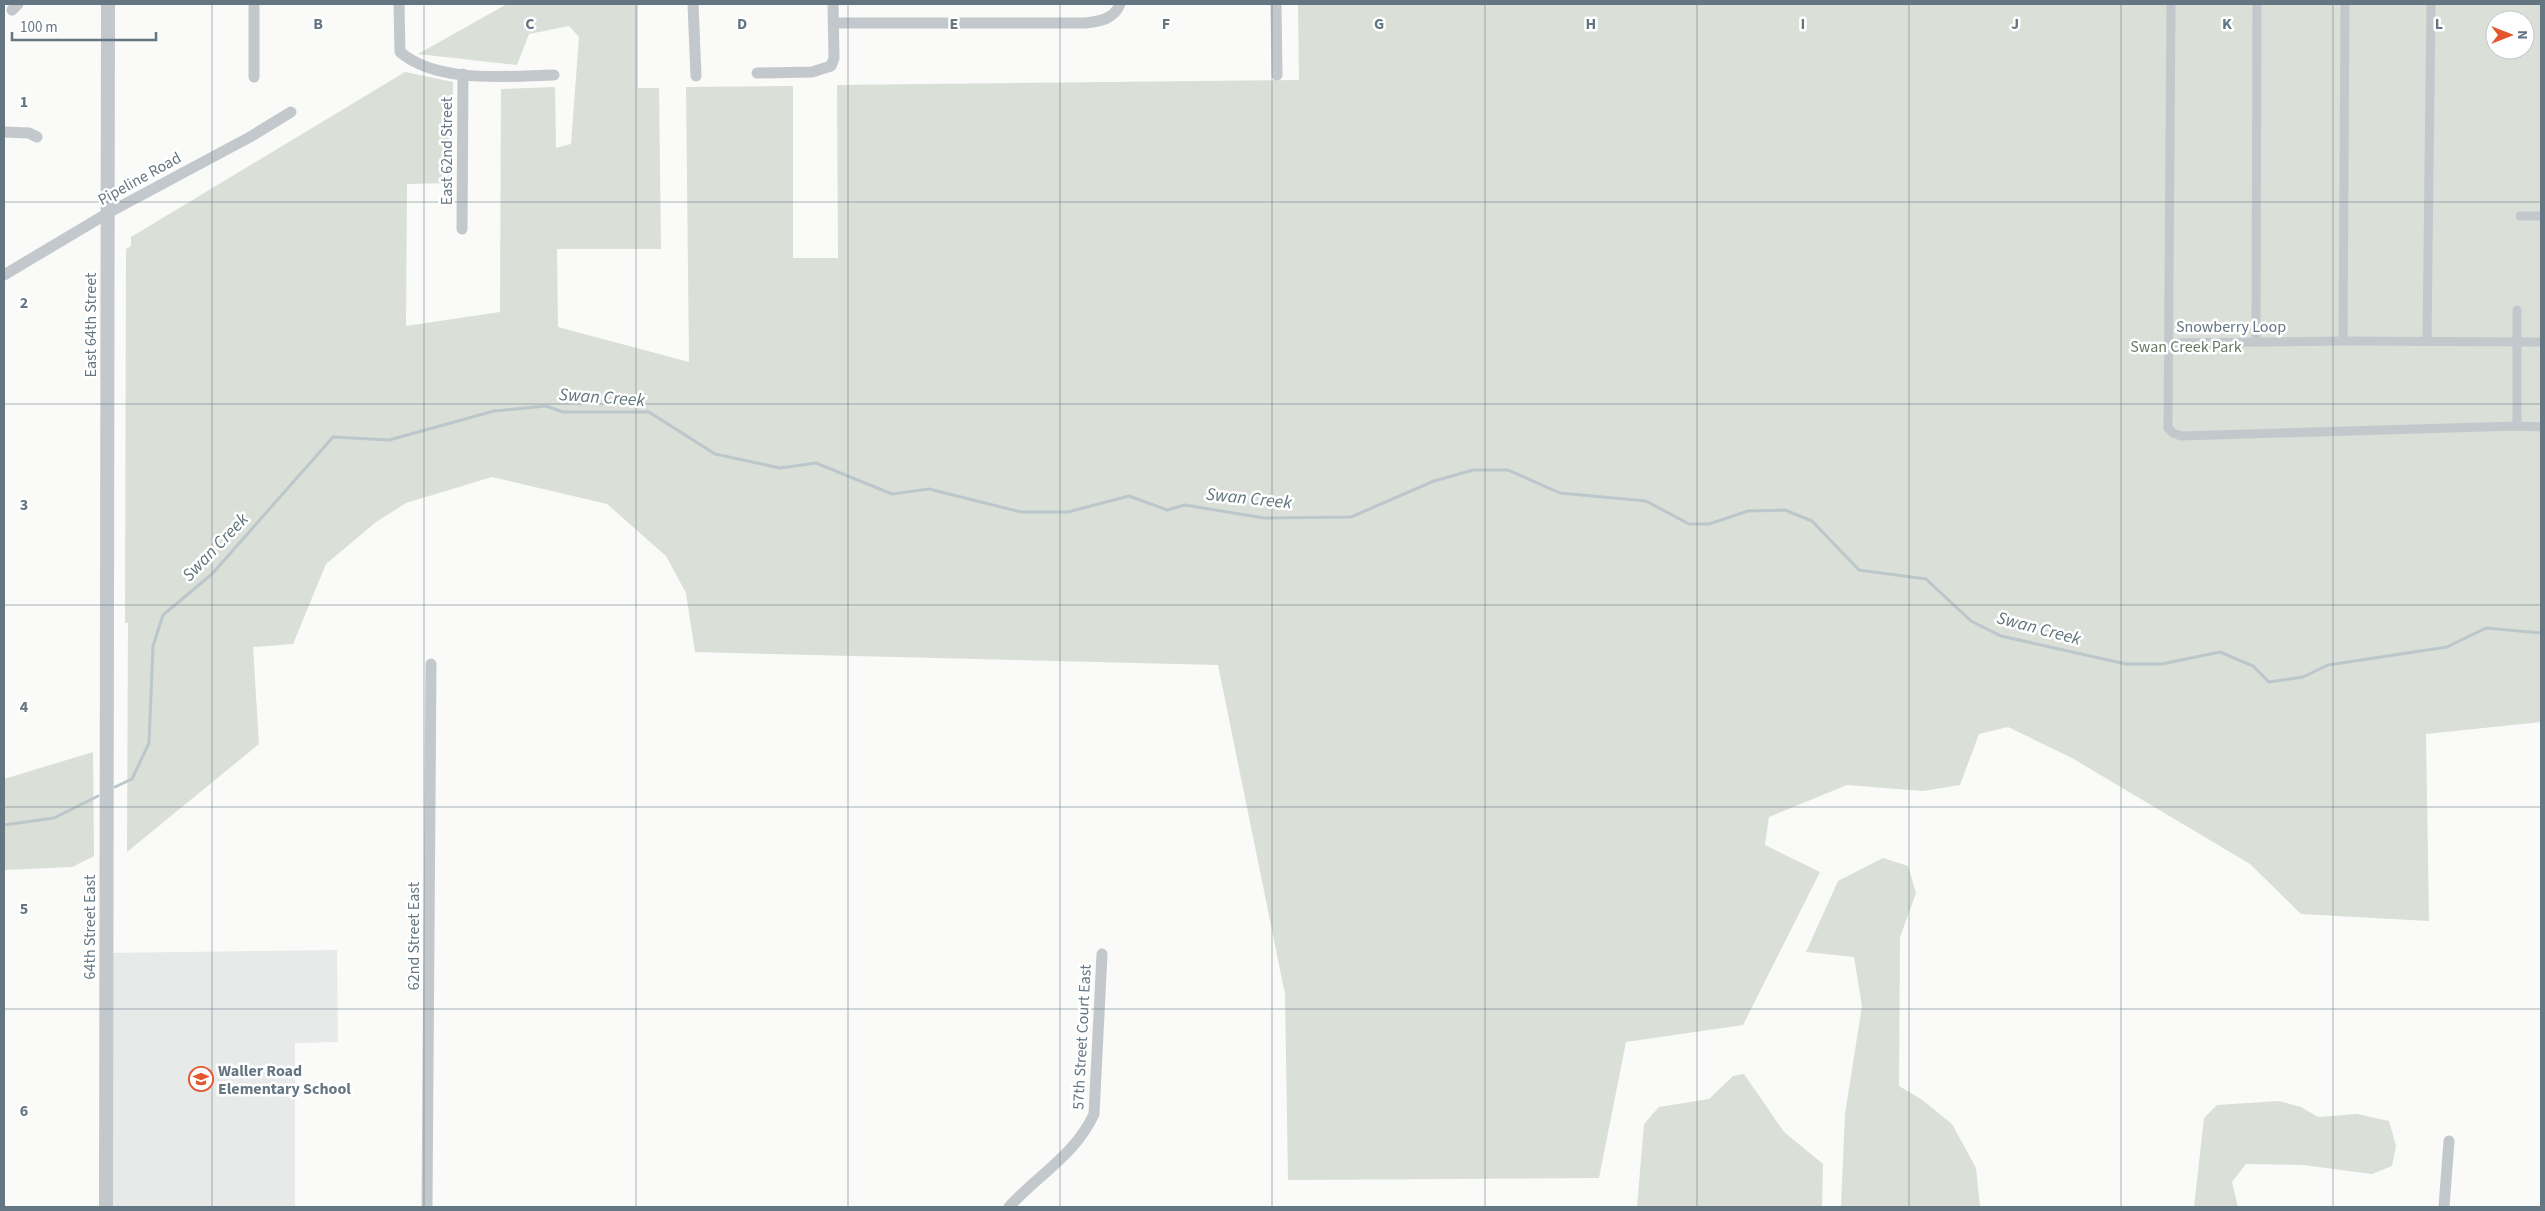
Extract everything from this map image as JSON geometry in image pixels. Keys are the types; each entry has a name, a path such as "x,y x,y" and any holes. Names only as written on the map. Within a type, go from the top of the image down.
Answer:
{"street":[{"name":"East 64th Street","path":"107,647 108,4"},
{"path":"254,4 254,77"},
{"path":"399,4 400,52 419,66 431,70 463,74 554,75"},
{"path":"693,4 696,76"},
{"path":"757,73 826,69 831,66 834,60 833,4"},
{"path":"834,23 1067,24 1094,22 1110,17 1117,11 1120,4"},
{"path":"1276,4 1277,75"},
{"name":"Snowberry Loop","path":"2171,4 2169,343 2256,341 2541,342"},
{"path":"2256,341 2257,4"},
{"path":"2343,341 2345,4"},
{"path":"2428,341 2431,4"},
{"name":"East 62nd Street","path":"462,229 463,74"},
{"name":"Pipeline Road","path":"4,275 108,213 250,137 290,112"},
{"path":"4,132 29,133 37,137"},
{"path":"2520,216 2541,216"},
{"path":"2517,310 2517,426"},
{"path":"2169,343 2168,428 2172,433 2181,436 2517,426 2541,428"},
{"name":"64th Street East","path":"106,1207 107,647"},
{"name":"62nd Street East","path":"427,1207 431,664"},
{"name":"57th Street Court East","path":"1009,1207 1074,1147 1088,1130 1094,1114 1102,954"},
{"path":"2444,1207 2449,1141"}],"shaded area":[{"name":"Waller Road Elementary School","path":"337,950 338,1042 295,1043 295,1207 106,1207 106,953"}],"green space":[{"name":"Swan Creek Park","path":"507,4 638,4 638,88 659,88 661,249 557,249 558,327 689,362 686,87 793,86 793,258 838,258 837,85 1299,80 1298,4 2541,4 2541,722 2426,734 2429,921 2301,914 2250,864 2072,758 2008,727 1979,734 1960,785 1923,791 1847,785 1769,817 1765,845 1820,872 1743,1025 1626,1042 1599,1178 1288,1180 1285,994 1218,665 695,652 686,593 666,556 607,504 492,477 406,503 376,522 326,564 293,644 253,647 259,744 127,852 128,623 125,623 126,249 131,246 131,237 405,72 453,82 453,183 407,184 406,326 500,312 501,89 555,87 556,148 571,144 579,37 569,26 529,34 517,65 418,54"},
{"path":"93,752 94,856 72,867 4,870 4,779"},
{"path":"1883,858 1908,866 1916,893 1900,937 1899,1086 1921,1099 1952,1124 1976,1168 1980,1207 1841,1207 1845,1114 1862,1006 1854,957 1806,952 1838,881"},
{"path":"1744,1074 1784,1132 1823,1164 1822,1207 1637,1207 1644,1124 1659,1107 1709,1099 1733,1076"},
{"path":"2279,1101 2301,1107 2318,1117 2357,1114 2389,1121 2396,1146 2392,1166 2372,1174 2303,1165 2246,1164 2232,1182 2238,1207 2194,1207 2204,1118 2217,1105"}],"waterway":[{"name":"Swan Creek","path":"115,787 132,779 149,743 153,646 163,615 212,574 333,437 389,440 494,411 546,406 563,412 649,412 715,454 780,468 816,463 892,494 929,489 1021,512 1068,512 1129,496 1167,510 1185,505 1264,518 1351,517 1434,481 1473,470 1508,470 1560,493 1646,501 1689,524 1709,524 1748,511 1785,510 1812,521 1859,570 1926,579 1971,621 2001,636 2126,664 2162,664 2220,652 2253,666 2269,682 2303,677 2328,665 2447,647 2486,628 2541,633"},
{"name":"Swan Creek","path":"4,825 54,818 98,796"}],"place":[{"name":"Waller Road Elementary School","path":"201,1079"}]}
